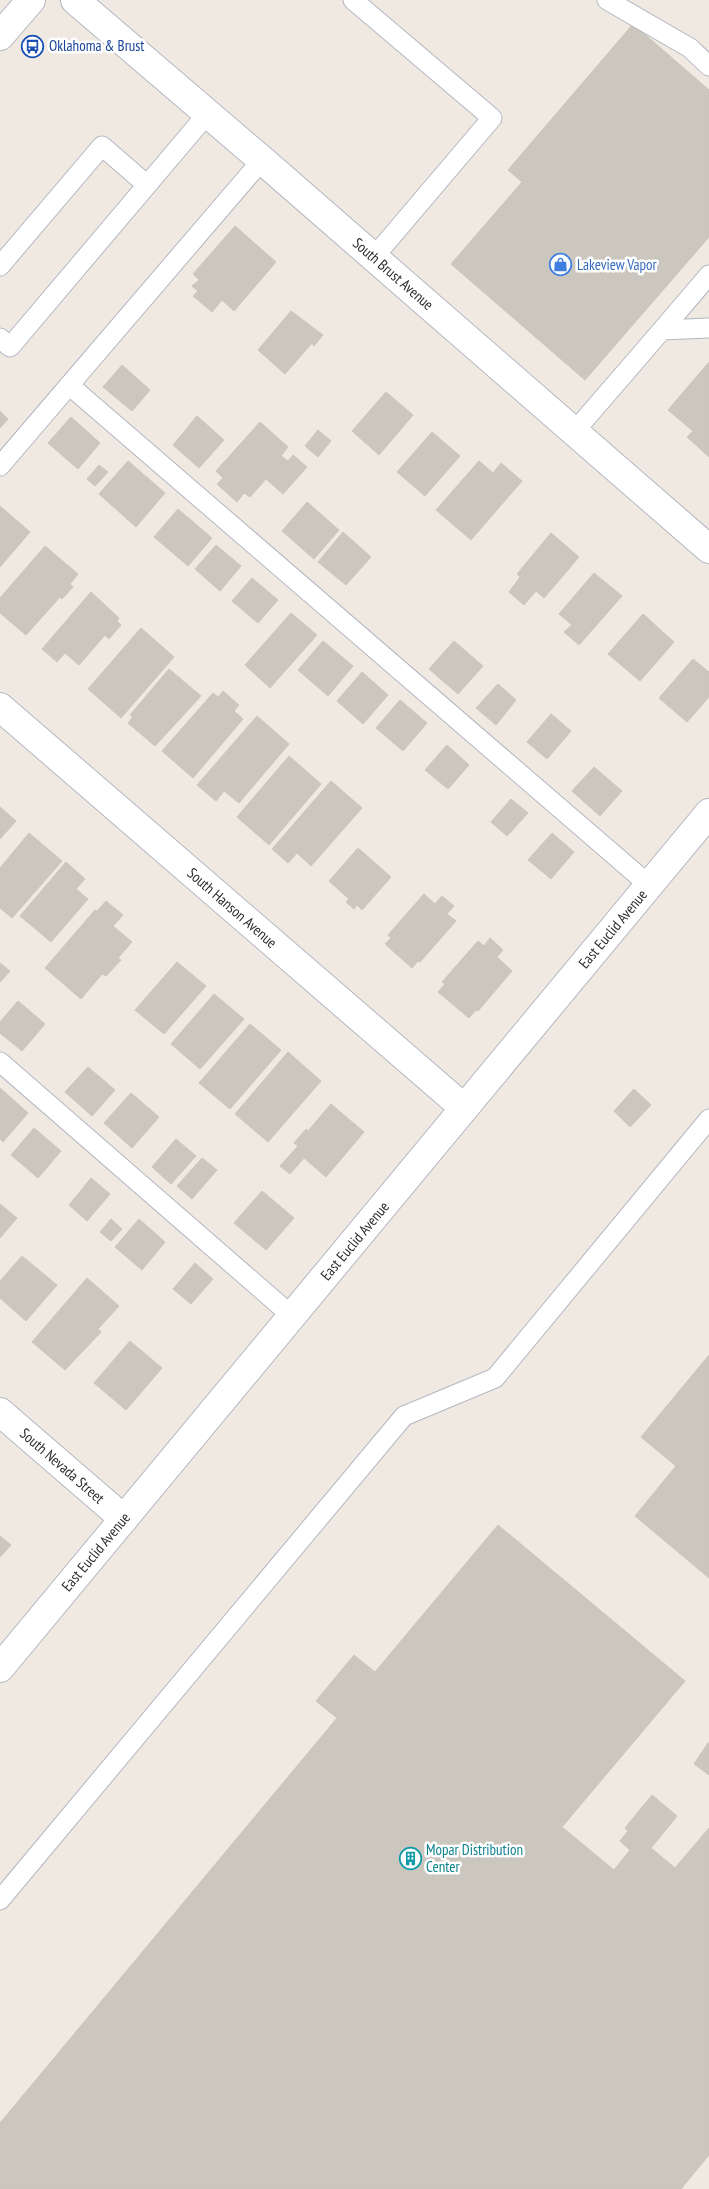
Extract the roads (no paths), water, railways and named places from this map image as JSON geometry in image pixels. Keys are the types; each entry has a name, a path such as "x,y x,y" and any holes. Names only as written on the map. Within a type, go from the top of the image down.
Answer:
{"street":[{"path":"0,36 30,0"},
{"name":"South Brust Avenue","path":"75,0 208,113 709,549"},
{"name":"South Hanson Avenue","path":"0,707 464,1108"},
{"name":"East Euclid Avenue","path":"0,1668 709,813"},
{"name":"South Nevada Street","path":"0,1412 124,1519"}],"lane":[{"path":"353,0 492,118 374,257"},
{"path":"607,0 690,48 709,66"},
{"path":"0,338 10,347 208,113"},
{"path":"0,266 102,146 147,185"},
{"path":"0,466 262,160"},
{"path":"574,432 709,275"},
{"path":"662,330 708,330 709,328"},
{"path":"70,385 649,885"},
{"path":"0,1062 292,1316"},
{"path":"0,1900 404,1416 495,1378 709,1119"}],"place":[{"name":"Oklahoma & Brust","path":"33,46"},
{"name":"Lakeview Vapor","path":"561,265"},
{"name":"Mopar Distribution Center","path":"410,1859"}]}
